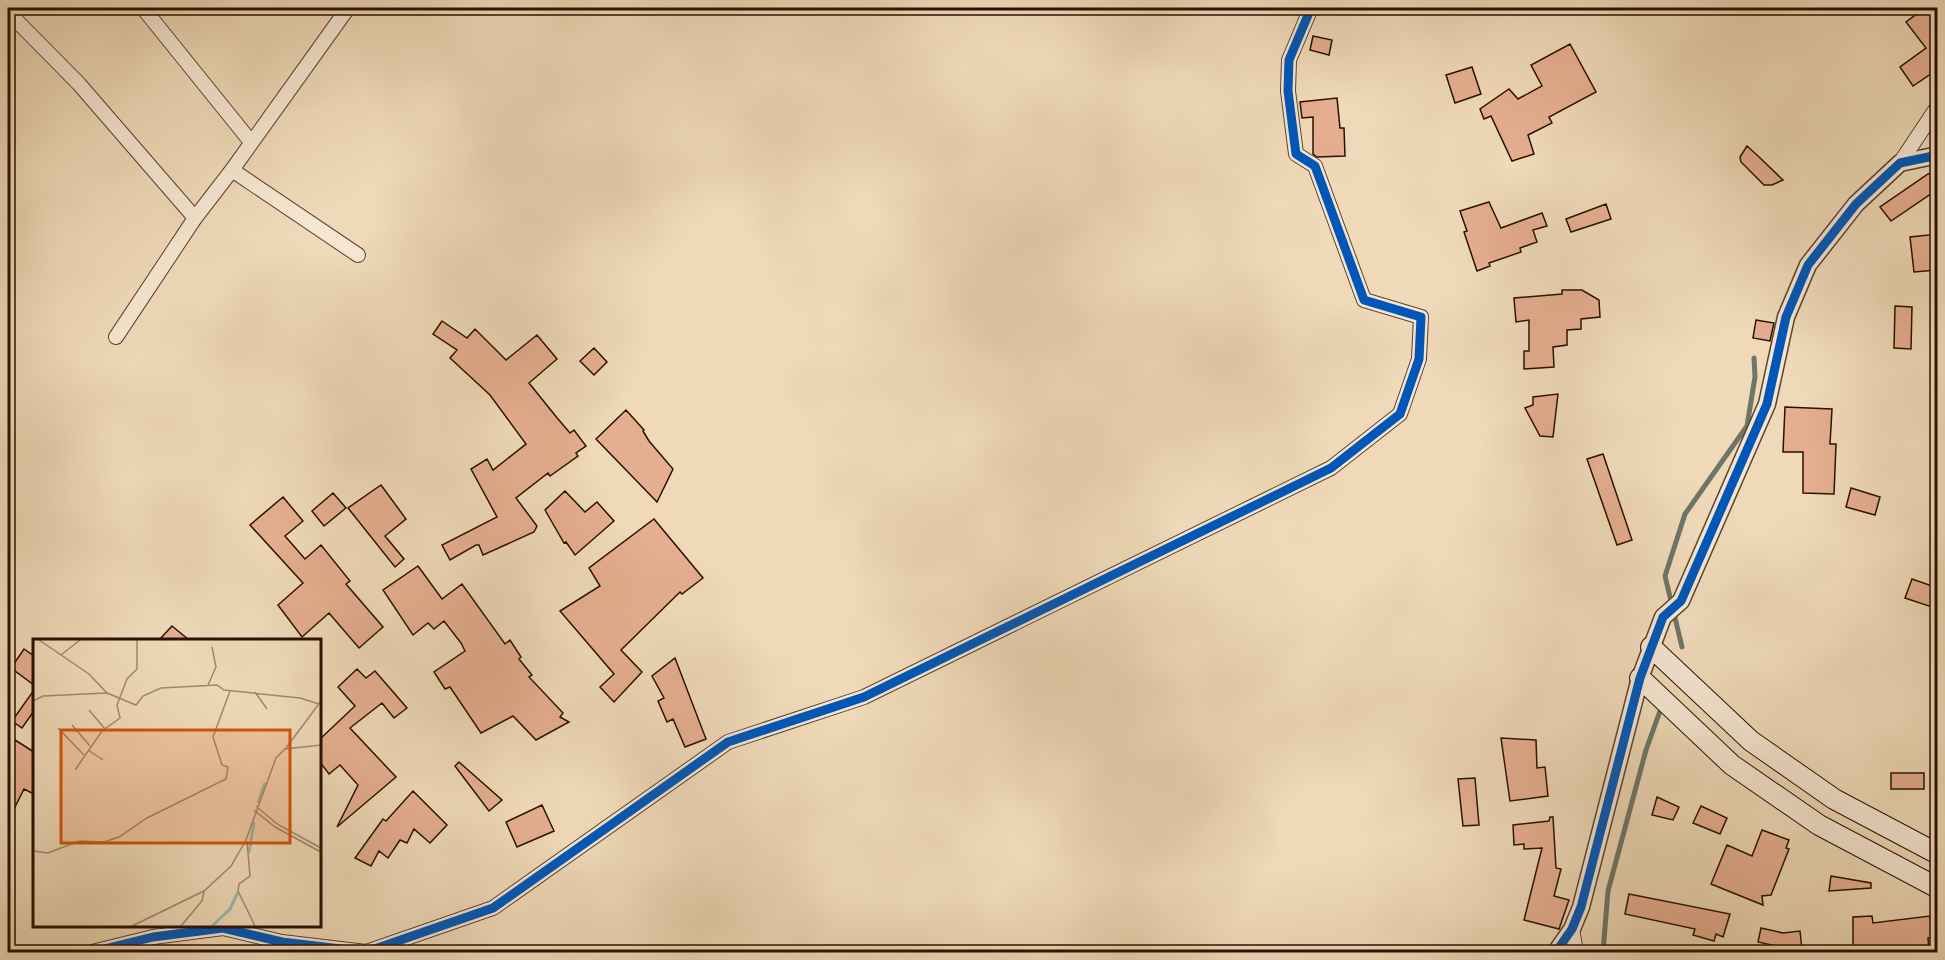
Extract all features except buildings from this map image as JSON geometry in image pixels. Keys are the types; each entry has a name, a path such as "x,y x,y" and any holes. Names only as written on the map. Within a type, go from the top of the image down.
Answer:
{"main road":[{"path":"1651,647 1752,741 1834,799 1938,854"},
{"path":"1640,678 1731,765 1819,825 1938,888"}],"street":[{"path":"143,8 251,142"},
{"path":"116,337 195,218 348,8"},
{"path":"92,952 153,937 223,928 282,942 366,952 493,908 728,742 864,697 1331,468 1400,414 1419,359 1420,317 1364,300 1315,166 1296,154 1288,91 1289,60 1311,8"},
{"path":"8,12 80,84 195,218"},
{"path":"1556,952 1572,929 1581,907 1640,678 1651,647 1663,617 1681,601 1767,404 1786,317 1808,266 1856,204 1900,163 1938,106"},
{"path":"1900,163 1938,155"},
{"path":"232,170 358,255"},
{"path":"1572,929 1576,952"}],"waterway":[{"path":"1682,647 1665,576 1685,514 1747,426 1755,377 1754,358"},
{"path":"1603,952 1608,891 1646,750 1660,711"}],"cycle path":[{"path":"92,952 153,937 223,928 282,942 366,952 493,908 728,742 864,697 1331,468 1400,414 1419,359 1421,317 1364,300 1315,166 1296,154 1288,91 1289,60 1311,8"},
{"path":"1556,952 1572,929 1581,907 1640,678 1663,617 1681,601 1767,404 1786,317 1808,265 1856,204 1900,163 1938,155"}]}
